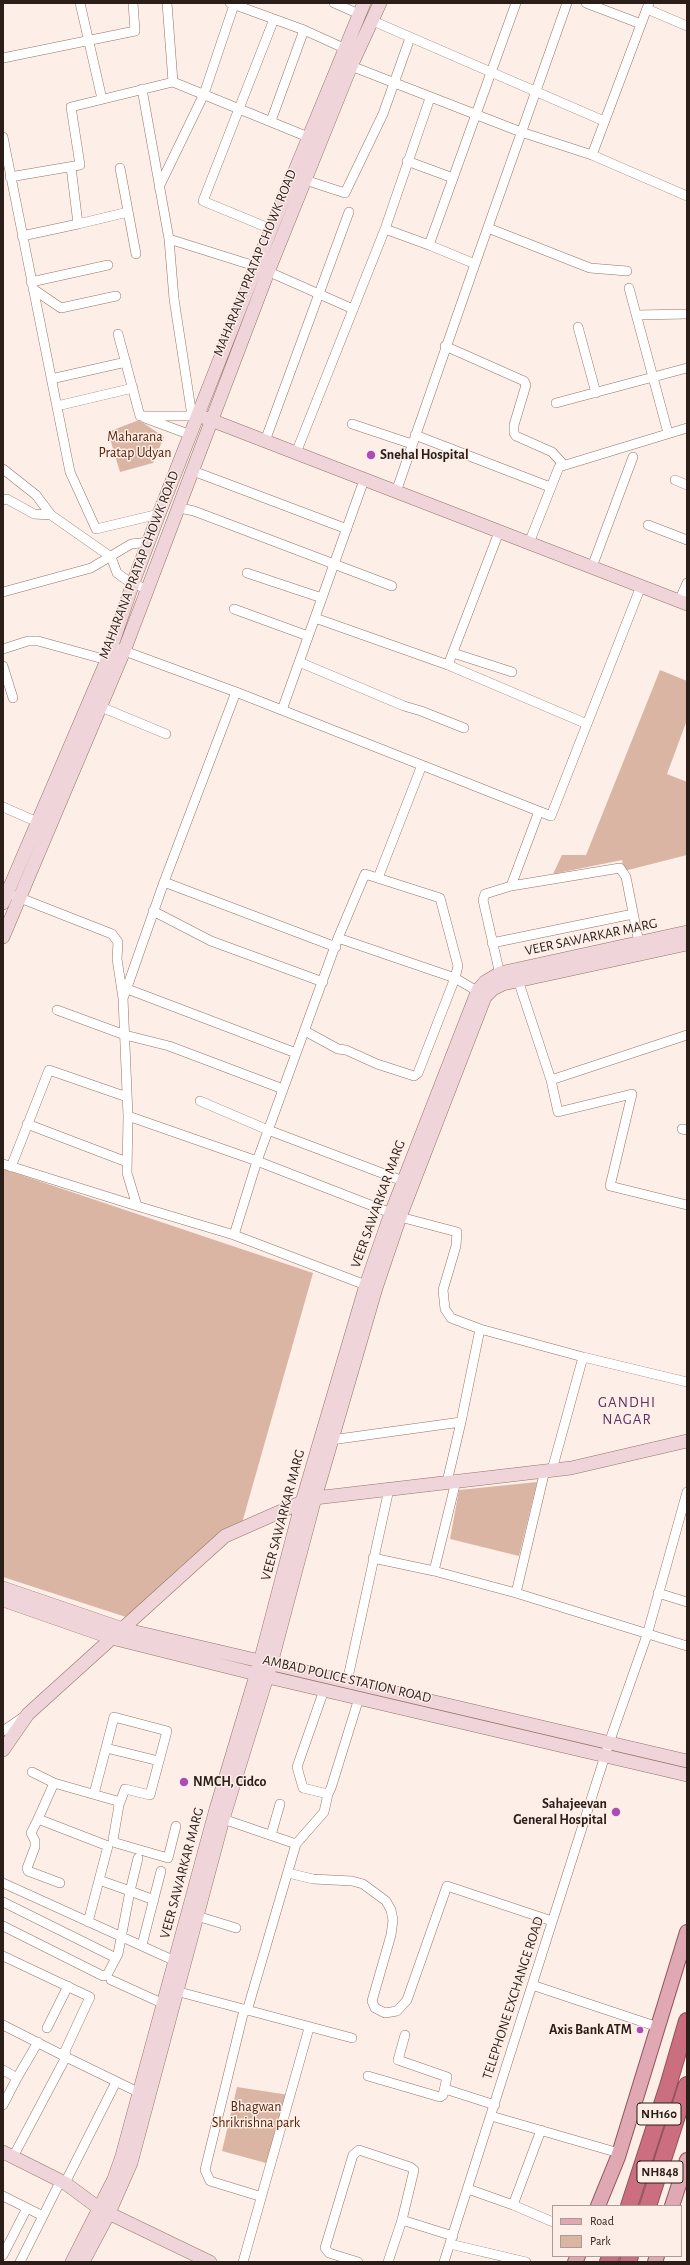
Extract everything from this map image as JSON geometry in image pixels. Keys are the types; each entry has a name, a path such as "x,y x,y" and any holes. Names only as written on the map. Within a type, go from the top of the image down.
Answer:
{"highway":[{"name":"NH160","path":"629,2205 668,2086 687,2021"},
{"name":"NH160","path":"671,2137 687,2085"},
{"path":"671,2137 681,2128 687,2114"},
{"name":"NH848","path":"648,2205 671,2137"}],"main road":[{"path":"598,2205 619,2153 687,1932"},
{"path":"672,2205 687,2160"}],"street":[{"path":"80,3 102,99"},
{"path":"3,58 135,31 133,3"},
{"path":"167,3 173,82"},
{"path":"334,3 362,9"},
{"name":"MAHARANA PRATAP CHOWK ROAD","path":"263,270 271,229 373,21 380,3"},
{"path":"429,245 516,3"},
{"path":"396,492 445,346 567,3"},
{"path":"160,187 204,94 232,4 304,30 346,49"},
{"path":"593,4 641,24"},
{"path":"592,155 648,6 687,26"},
{"name":"MAHARANA PRATAP CHOWK ROAD","path":"3,937 9,898 43,824 101,707 118,649 133,583 191,436 201,417 263,270 305,180 315,140 346,49 362,9"},
{"path":"271,229 203,201 274,19"},
{"path":"373,21 604,121"},
{"path":"271,121 304,30"},
{"path":"305,180 345,193 383,114 410,38"},
{"path":"351,66 430,98 439,99 521,132 592,155 687,196"},
{"path":"10,177 80,165 71,107 173,82 315,140"},
{"path":"142,89 169,239 174,299 201,417"},
{"path":"296,453 384,229 430,98"},
{"path":"3,137 70,472 96,528 160,514"},
{"path":"407,161 453,178"},
{"path":"71,167 78,224"},
{"path":"120,168 136,254"},
{"path":"22,236 128,212"},
{"path":"265,441 349,212"},
{"path":"488,228 590,268 626,271"},
{"path":"384,229 429,245 475,264"},
{"path":"169,239 263,270 353,309"},
{"path":"32,286 108,265"},
{"path":"32,286 61,308 116,296"},
{"path":"629,288 668,433"},
{"path":"637,316 687,314"},
{"path":"578,327 596,393"},
{"path":"118,334 140,416"},
{"path":"445,346 524,381 526,385 514,424 514,433 516,436 552,452 563,464"},
{"path":"51,379 126,362"},
{"path":"556,403 687,368"},
{"path":"56,406 132,388"},
{"path":"140,416 201,417 683,602 687,583"},
{"path":"140,416 191,436"},
{"name":"MAHARANA PRATAP CHOWK ROAD","path":"43,824 107,660 118,649 148,590 180,508 193,471 201,417"},
{"path":"352,424 413,440 550,487"},
{"path":"529,543 557,470 563,464 687,428"},
{"path":"592,567 633,457"},
{"path":"3,469 36,495 51,515 111,557 118,573 133,583 148,590"},
{"path":"193,471 346,529"},
{"path":"282,710 364,480"},
{"path":"675,480 687,485"},
{"path":"4,499 34,514 51,515"},
{"path":"180,508 194,511 392,586"},
{"path":"648,525 687,540"},
{"path":"448,665 499,532"},
{"path":"3,592 92,568 130,544 149,542"},
{"path":"247,574 322,598"},
{"path":"118,649 236,692 551,816 641,586"},
{"path":"234,609 308,636"},
{"path":"315,618 448,665 587,724"},
{"path":"3,649 28,641 38,641 107,660"},
{"path":"453,653 512,672"},
{"path":"299,662 404,706 464,728"},
{"path":"3,666 13,698"},
{"path":"124,991 236,692"},
{"path":"101,707 166,734"},
{"path":"378,878 422,765"},
{"path":"3,807 43,824"},
{"path":"511,886 539,811"},
{"path":"501,979 483,900 485,894 511,886 620,868 626,877 640,948"},
{"path":"234,1235 257,1161 296,1053 337,942 366,874 440,898 458,966 455,978 418,1073 414,1076 377,1064 346,1050 338,1049 305,1031"},
{"path":"164,882 337,942 455,978 481,994"},
{"path":"9,898 112,934 118,942 117,959 124,991 128,1116 126,1173 137,1206"},
{"path":"153,911 210,941 323,982"},
{"path":"492,943 633,914"},
{"name":"VEER SAWARKAR MARG","path":"501,979 518,980 640,948 687,932"},
{"name":"VEER SAWARKAR MARG","path":"396,1215 403,1181 481,994 492,989 501,979 640,948 687,944"},
{"path":"518,980 551,1080 558,1112 632,1094 610,1186 687,1205"},
{"path":"124,991 296,1053"},
{"name":"VEER SAWARKAR MARG","path":"264,1669 302,1502 371,1287 396,1215 481,994"},
{"path":"57,1010 125,1035 169,1046 283,1089"},
{"path":"551,1080 687,1035"},
{"path":"127,1097 49,1070 27,1124 7,1166 234,1235 371,1287"},
{"path":"200,1101 268,1130 403,1181"},
{"path":"128,1116 257,1161 396,1215 457,1232 456,1246 444,1290 445,1309 451,1318 480,1329 583,1357 687,1382"},
{"path":"27,1124 127,1162"},
{"name":"VEER SAWARKAR MARG","path":"83,2262 104,2211 122,2156 164,2004 173,1990 175,1961 315,1498 371,1287"},
{"path":"434,1572 461,1422 480,1329"},
{"path":"516,1593 549,1470 583,1357"},
{"path":"331,1440 461,1422"},
{"path":"3,1731 28,1714 225,1536 302,1502 315,1498 571,1468 687,1441"},
{"path":"347,1682 389,1489"},
{"name":"TELEPHONE EXCHANGE ROAD","path":"444,2262 607,1749 647,1634 687,1492"},
{"path":"373,1558 516,1593 687,1646"},
{"name":"AMBAD POLICE STATION ROAD","path":"3,1588 123,1629 264,1669 324,1690 607,1749 687,1761"},
{"path":"658,1593 687,1602"},
{"name":"AMBAD POLICE STATION ROAD","path":"3,1600 112,1638 264,1669 347,1682 607,1749 687,1775"},
{"path":"324,1690 297,1767 303,1788 328,1794"},
{"path":"260,2196 210,2181 205,2170 246,2011 296,1844 324,1812 328,1794 359,1698"},
{"path":"3,1750 28,1714"},
{"path":"94,1794 114,1717 167,1731 150,1795 125,1789 119,1805 113,1840 116,1843 168,1858 176,1826"},
{"path":"106,1748 159,1761"},
{"path":"32,1772 54,1783 117,1801 119,1805"},
{"name":"VEER SAWARKAR MARG","path":"72,2262 104,2211 131,2163 173,1990 197,1916 223,1819 231,1777"},
{"path":"54,1783 31,1833 35,1841 35,1847 27,1868 28,1871 60,1883"},
{"path":"271,1835 280,1804"},
{"path":"38,1819 108,1846 88,1922"},
{"path":"223,1819 296,1844"},
{"path":"3,1926 103,1976 107,1975 116,1958 122,1941 120,1935 138,1858"},
{"path":"142,1945 161,1871"},
{"path":"288,1873 313,1879 352,1881 363,1884 386,1901 391,1910 392,1928 372,2001 375,2008 385,2013 397,2011 407,2000 446,1886 552,1921"},
{"path":"99,1880 154,1900"},
{"path":"3,1882 175,1961"},
{"path":"3,1902 116,1958"},
{"path":"197,1916 236,1928"},
{"path":"3,1956 90,1997 65,2051 66,2057 8,2155 63,2182 104,2211 210,2262"},
{"path":"111,1980 164,2004"},
{"path":"532,1985 658,2027"},
{"path":"47,2028 68,1986"},
{"path":"173,1990 309,2028 318,2028 352,2038"},
{"path":"3,2025 140,2093"},
{"path":"242,2262 309,2028"},
{"path":"368,2076 440,2097 445,2089 448,2079 446,2076 398,2060 405,2035"},
{"path":"3,2104 38,2042"},
{"path":"3,2070 17,2078"},
{"path":"20,2262 43,2216 63,2182 116,2082"},
{"path":"445,2089 494,2104"},
{"path":"491,2116 619,2153"},
{"path":"513,2205 541,2130"},
{"path":"358,2262 329,2253 325,2248 356,2152 364,2150 410,2167 414,2170 402,2220 388,2262"},
{"path":"468,2188 552,2222"},
{"path":"3,2196 43,2216"},
{"path":"3,2255 27,2208"},
{"path":"402,2220 510,2261 526,2262"}],"green space":[{"name":"Maharana Pratap Udyan","path":"139,420 164,437 153,463 120,472 108,432"},
{"path":"660,670 687,681 687,720 667,774 687,782 687,855 624,871 622,860 553,874 562,855 586,855"},
{"path":"3,1169 313,1273 242,1523 219,1532 178,1571 132,1619 3,1577"},
{"path":"537,1482 519,1556 450,1539 459,1490"},
{"name":"Bhagwan Shrikrishna park","path":"237,2087 289,2095 266,2163 222,2151"}],"place":[{"name":"Snehal Hospital","path":"371,455"},
{"name":"NMCH, Cidco","path":"184,1782"},
{"name":"Sahajeevan General Hospital","path":"616,1812"},
{"name":"Axis Bank ATM","path":"640,2030"}],"district":[{"name":"GANDHI NAGAR","path":"627,1410"}]}
